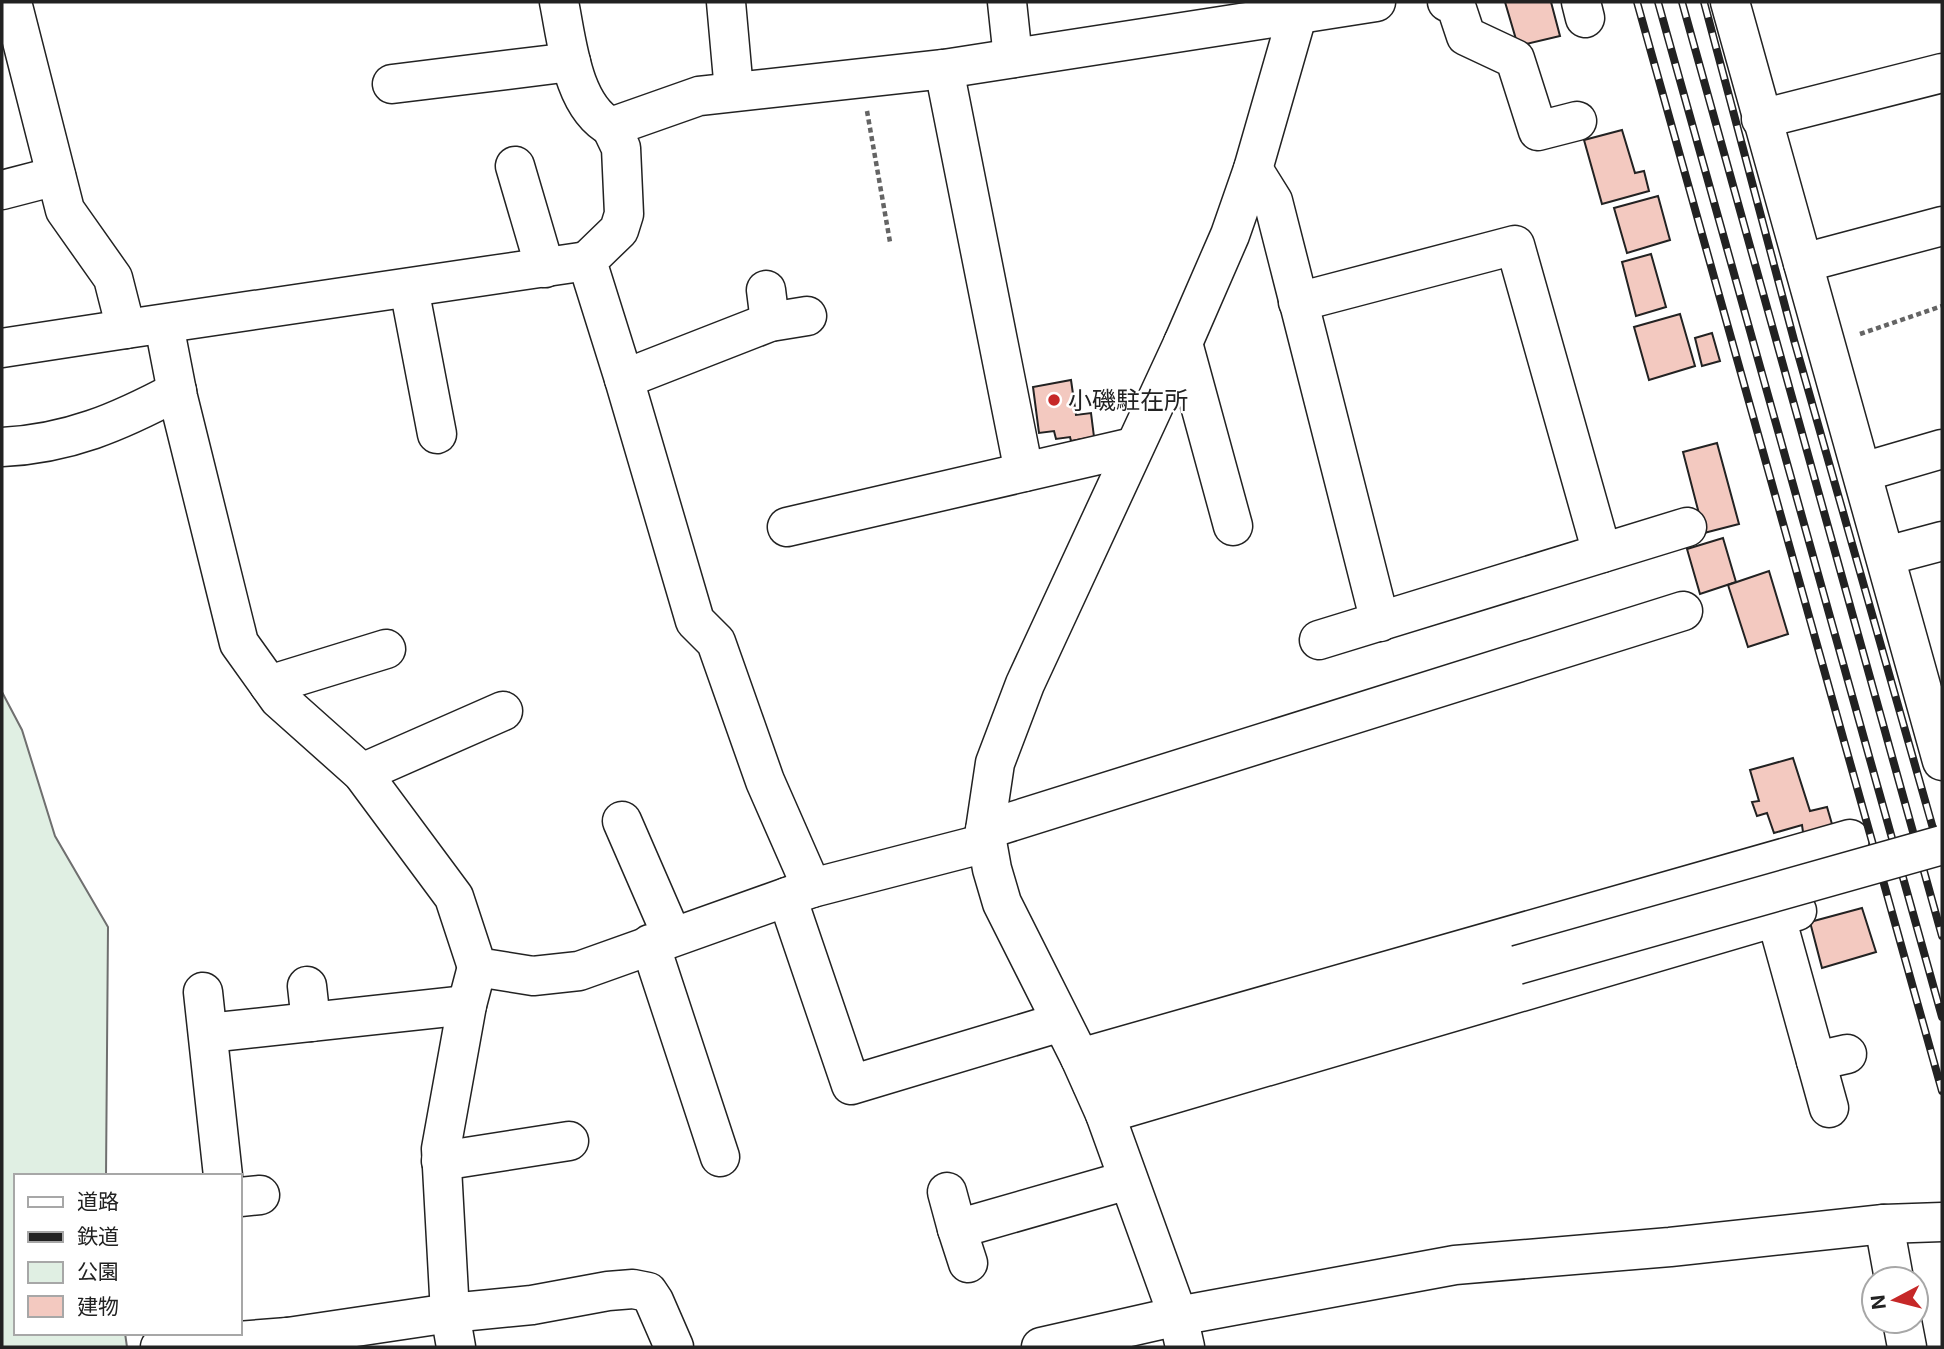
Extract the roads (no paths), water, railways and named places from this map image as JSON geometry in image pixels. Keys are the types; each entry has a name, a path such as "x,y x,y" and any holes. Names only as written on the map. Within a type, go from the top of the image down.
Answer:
{"street":[{"path":"12,2 65,210 113,278 126,329"},
{"path":"2,348 587,261 619,230 624,214 621,148 611,127 601,122 584,101 571,62 559,2"},
{"path":"726,2 734,91"},
{"path":"1007,2 1013,58"},
{"path":"611,127 699,96 944,69 1298,9 1376,2"},
{"path":"1447,2 1456,6 1466,36 1515,58 1530,133 1577,121"},
{"path":"1730,2 1939,740"},
{"path":"1181,1332 1093,1085 1002,903 986,836 995,763 1021,695 1230,235 1253,169 1298,9"},
{"path":"392,84 571,62"},
{"path":"944,69 1024,472"},
{"path":"1761,119 1942,73"},
{"path":"515,166 545,268"},
{"path":"1253,169 1273,201 1380,622"},
{"path":"2,190 56,176"},
{"path":"1803,263 1942,226"},
{"path":"1298,302 1516,245 1602,553"},
{"path":"587,261 695,621 716,642 765,780 851,1085 1061,1022"},
{"path":"409,288 437,434"},
{"path":"624,379 781,309"},
{"path":"163,325 239,643 279,699 362,773 454,897 477,967 467,1005 440,1149 453,1330"},
{"path":"1183,343 1233,526"},
{"path":"2,447 33,445 79,435 129,417 177,391"},
{"path":"787,527 1133,447"},
{"path":"1863,472 1942,449"},
{"path":"1319,640 1687,527"},
{"path":"1886,556 1942,541"},
{"path":"477,967 533,976 579,971 799,893 986,836 1683,611"},
{"path":"269,685 386,649"},
{"path":"362,773 503,711"},
{"path":"622,821 661,940 720,1157"},
{"path":"1093,1085 1742,870 1850,839"},
{"path":"1093,1085 1942,845"},
{"path":"1738,928 1742,870"},
{"path":"1093,1085 1786,914 1832,1058 1829,1108"},
{"path":"203,992 223,1174"},
{"path":"208,1033 309,1004 467,1005"},
{"path":"441,1161 569,1141"},
{"path":"947,1192 963,1246 1128,1180"},
{"path":"1041,1347 1181,1332 1455,1265 1670,1247 1884,1224 1942,1222"},
{"path":"1884,1224 1891,1265"},
{"path":"160,1347 289,1342 453,1330 532,1305 620,1289 648,1292 674,1347"}],"railway":[{"path":"1637,2 1942,1091"},
{"path":"1658,2 1942,1017"},
{"path":"1682,2 1942,936"},
{"path":"1704,2 1794,340 1942,860"}],"place":[{"name":"小磯駐在所","path":"1054,400"}]}
